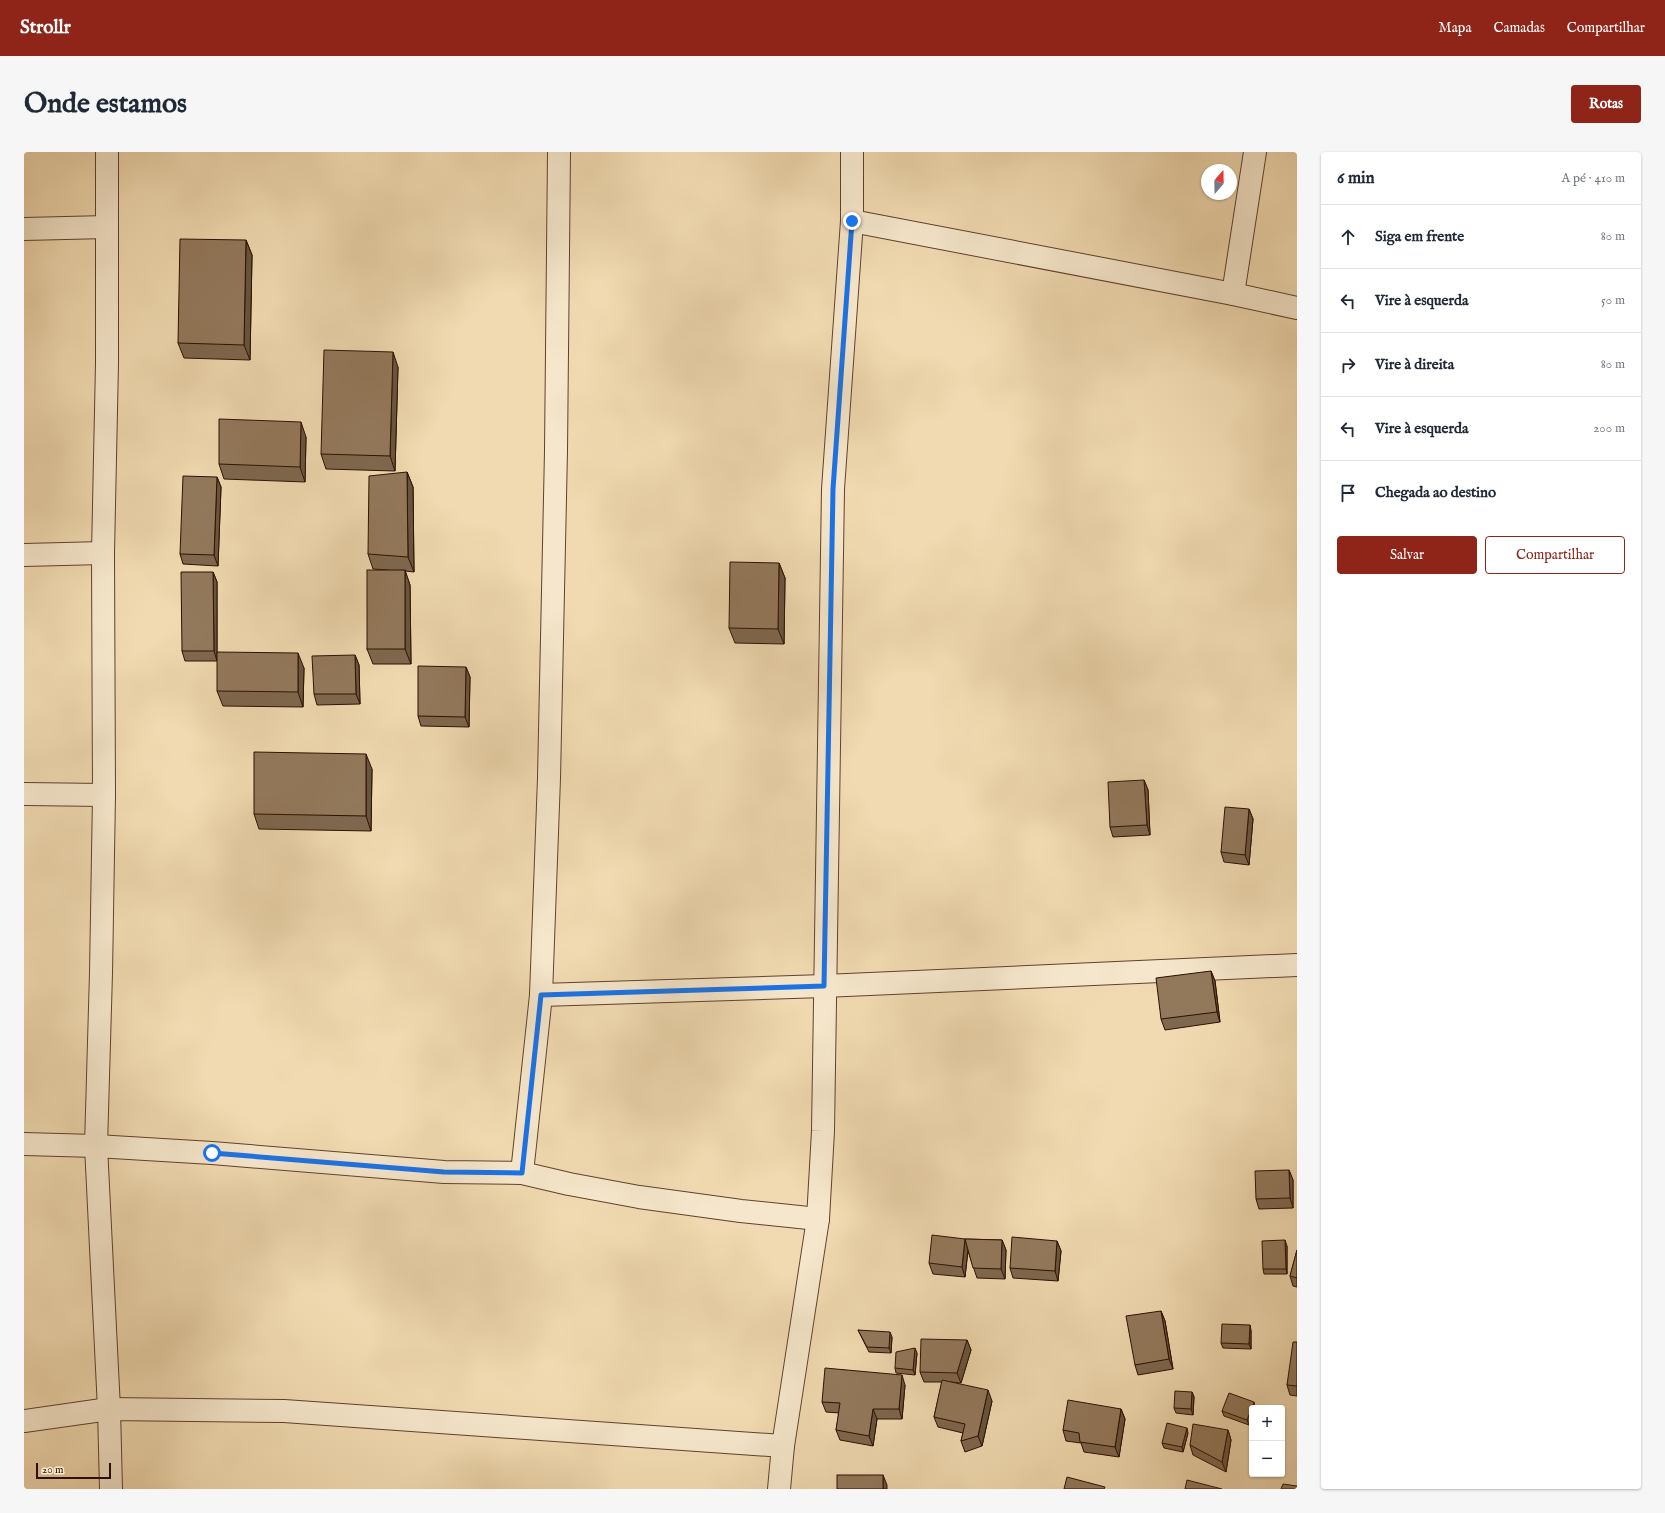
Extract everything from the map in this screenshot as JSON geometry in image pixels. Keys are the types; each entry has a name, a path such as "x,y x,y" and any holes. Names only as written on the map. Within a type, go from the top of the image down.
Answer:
{"street":[{"path":"107,152 107,363 103,553 104,795 96,1146 109,1409 111,1489"},
{"path":"522,1173 541,995 549,778 553,603 559,152"},
{"path":"779,1489 783,1446 818,1219 823,1131 824,986 833,489 852,221 852,152"},
{"path":"1233,294 1255,152"},
{"path":"852,221 1233,294 1297,308"},
{"path":"24,229 107,227"},
{"path":"24,555 103,553"},
{"path":"24,794 104,795"},
{"path":"541,995 824,986 1297,965"},
{"path":"24,1144 96,1146 212,1153 444,1172 522,1173 569,1184 639,1197 741,1211 818,1219"},
{"path":"24,1421 109,1409 284,1411 783,1446"}],"building":[{"path":"180,239 246,240 244,345 178,343"},
{"path":"324,350 393,352 390,456 321,454"},
{"path":"219,419 301,422 300,467 219,464"},
{"path":"407,472 408,557 368,554 369,476"},
{"path":"183,476 217,477 214,555 180,554"},
{"path":"730,562 779,563 778,629 729,628"},
{"path":"367,570 405,570 405,649 367,649"},
{"path":"181,572 213,572 214,651 182,651"},
{"path":"217,652 298,653 298,692 217,691"},
{"path":"355,655 356,694 314,694 312,656"},
{"path":"418,666 466,667 465,717 418,716"},
{"path":"254,752 366,754 366,816 254,814"},
{"path":"1144,780 1147,825 1110,827 1108,782"},
{"path":"1225,807 1249,809 1245,855 1221,852"},
{"path":"1211,971 1217,1012 1161,1019 1156,978"},
{"path":"1289,1170 1290,1198 1256,1199 1255,1171"},
{"path":"932,1235 965,1239 962,1267 929,1263"},
{"path":"1012,1237 1057,1241 1055,1271 1010,1268"},
{"path":"965,1239 1002,1240 1001,1269 973,1268"},
{"path":"1285,1240 1286,1269 1263,1269 1262,1241"},
{"path":"1297,1250 1297,1278 1290,1276"},
{"path":"1161,1311 1169,1359 1135,1365 1126,1316"},
{"path":"1222,1324 1250,1325 1249,1344 1221,1343"},
{"path":"858,1330 890,1332 889,1348 867,1347"},
{"path":"921,1339 967,1340 957,1373 920,1372"},
{"path":"1293,1342 1297,1342 1297,1386 1287,1385"},
{"path":"915,1348 913,1370 895,1368 896,1352"},
{"path":"825,1368 902,1375 899,1409 873,1409 869,1436 836,1430 840,1403 822,1402"},
{"path":"942,1380 988,1390 978,1436 961,1441 965,1424 934,1417"},
{"path":"1175,1391 1192,1392 1191,1409 1174,1408"},
{"path":"1229,1393 1254,1402 1253,1405 1249,1405 1249,1415 1247,1420 1222,1411"},
{"path":"1068,1400 1121,1409 1115,1447 1080,1442 1079,1433 1063,1430"},
{"path":"1167,1423 1187,1428 1182,1447 1162,1443"},
{"path":"1193,1424 1228,1430 1222,1462 1190,1445"},
{"path":"837,1475 883,1475 883,1489 837,1489"},
{"path":"1067,1477 1105,1487 1104,1489 1064,1489"},
{"path":"1187,1480 1222,1489 1185,1489"},
{"path":"1283,1484 1297,1486 1297,1489 1281,1489"}],"route":[{"path":"212,1153 444,1172 522,1173 541,995 824,986 833,489 852,221"}]}
